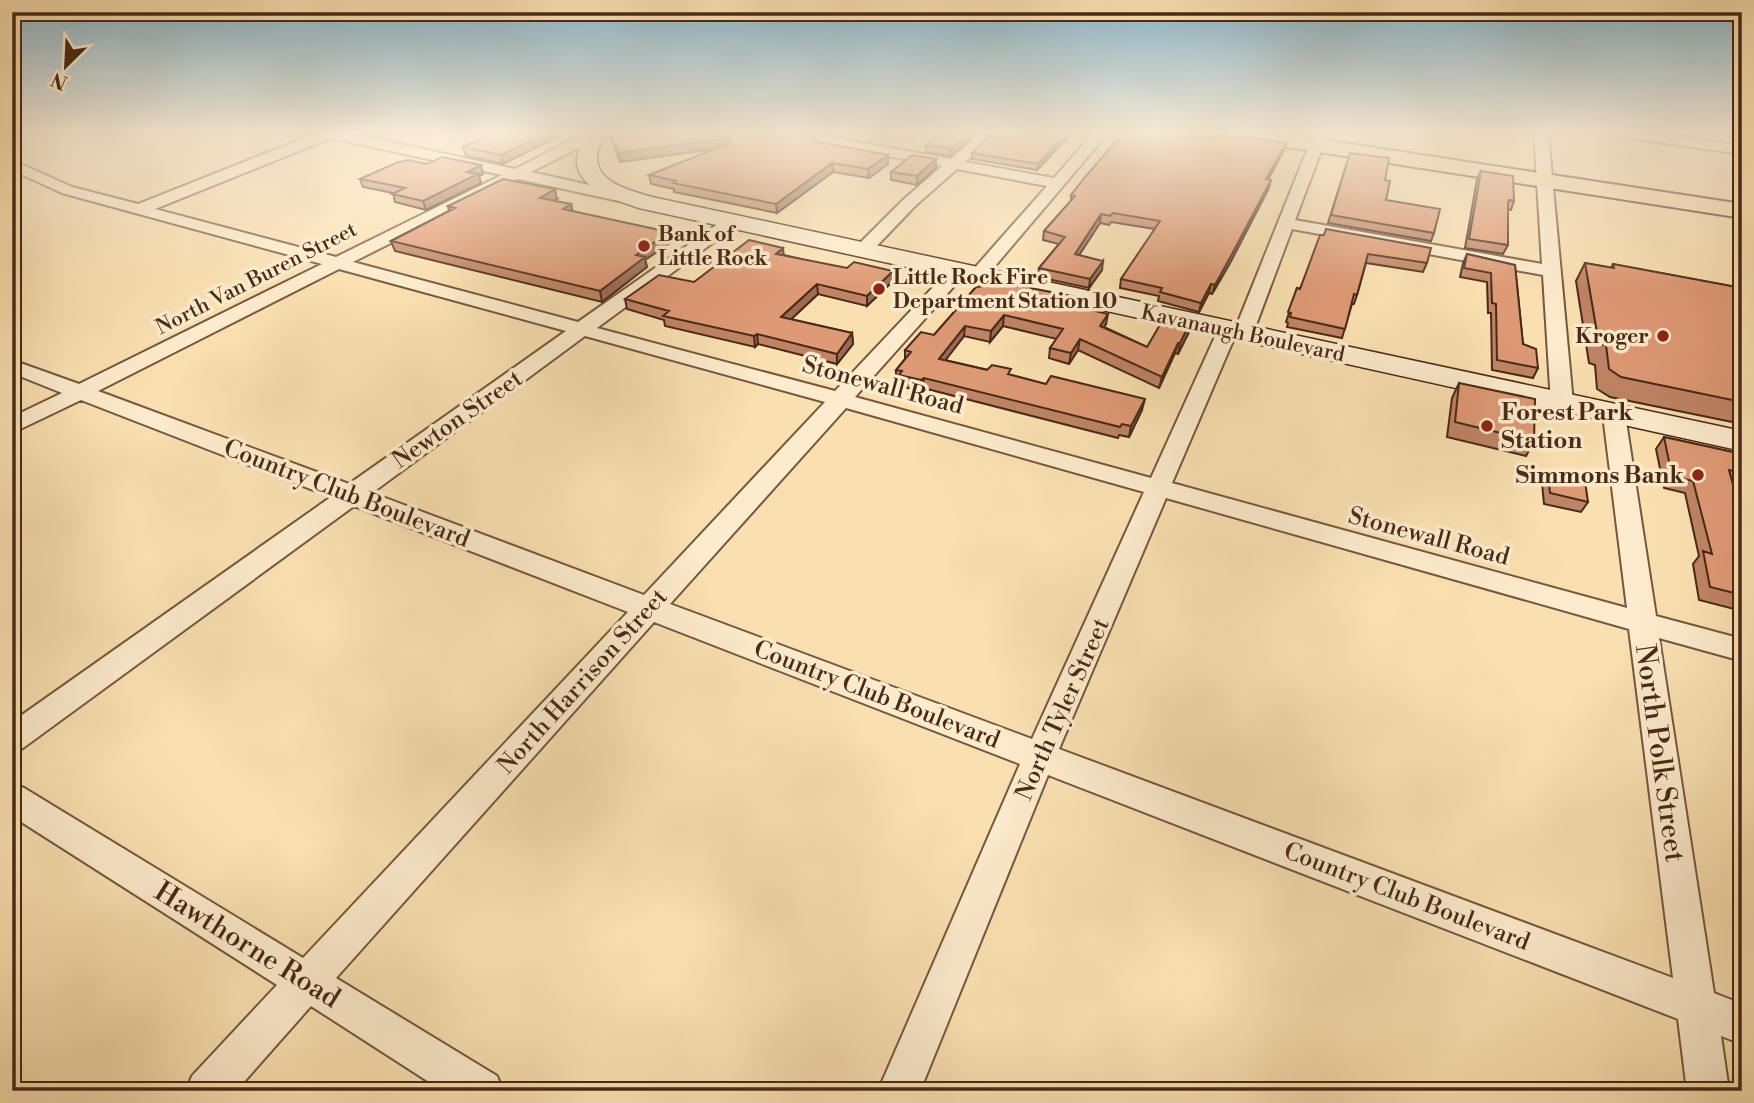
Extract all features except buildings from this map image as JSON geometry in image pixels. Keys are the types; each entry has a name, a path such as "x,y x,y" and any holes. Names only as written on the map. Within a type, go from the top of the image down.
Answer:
{"main road":[{"path":"1568,184 1742,211"}],"street":[{"name":"Stonewall Road","path":"56,184 1742,650"},
{"path":"140,209 201,184"},
{"name":"North Van Buren Street","path":"12,426 494,184"},
{"path":"560,184 628,198"},
{"name":"Kavanaugh Boulevard","path":"603,184 628,198 731,222 1742,442"},
{"path":"863,250 931,184"},
{"name":"North Harrison Street","path":"207,1091 839,399 1056,184"},
{"name":"North Tyler Street","path":"900,1091 1040,756 1160,488 1236,332 1300,184"},
{"path":"1545,184 1562,403"},
{"name":"Newton Street","path":"12,739 731,222"},
{"path":"1284,223 1550,271"},
{"name":"Country Club Boulevard","path":"12,366 649,606 1742,1024"},
{"name":"North Polk Street","path":"1614,415 1708,1091"},
{"name":"Hawthorne Road","path":"12,798 482,1091"}],"place":[{"name":"Bank of Little Rock","path":"644,246"},
{"name":"Little Rock Fire Department Station 10","path":"879,289"},
{"name":"Kroger","path":"1663,336"},
{"name":"Forest Park Station","path":"1487,426"},
{"name":"Simmons Bank","path":"1698,475"}]}
